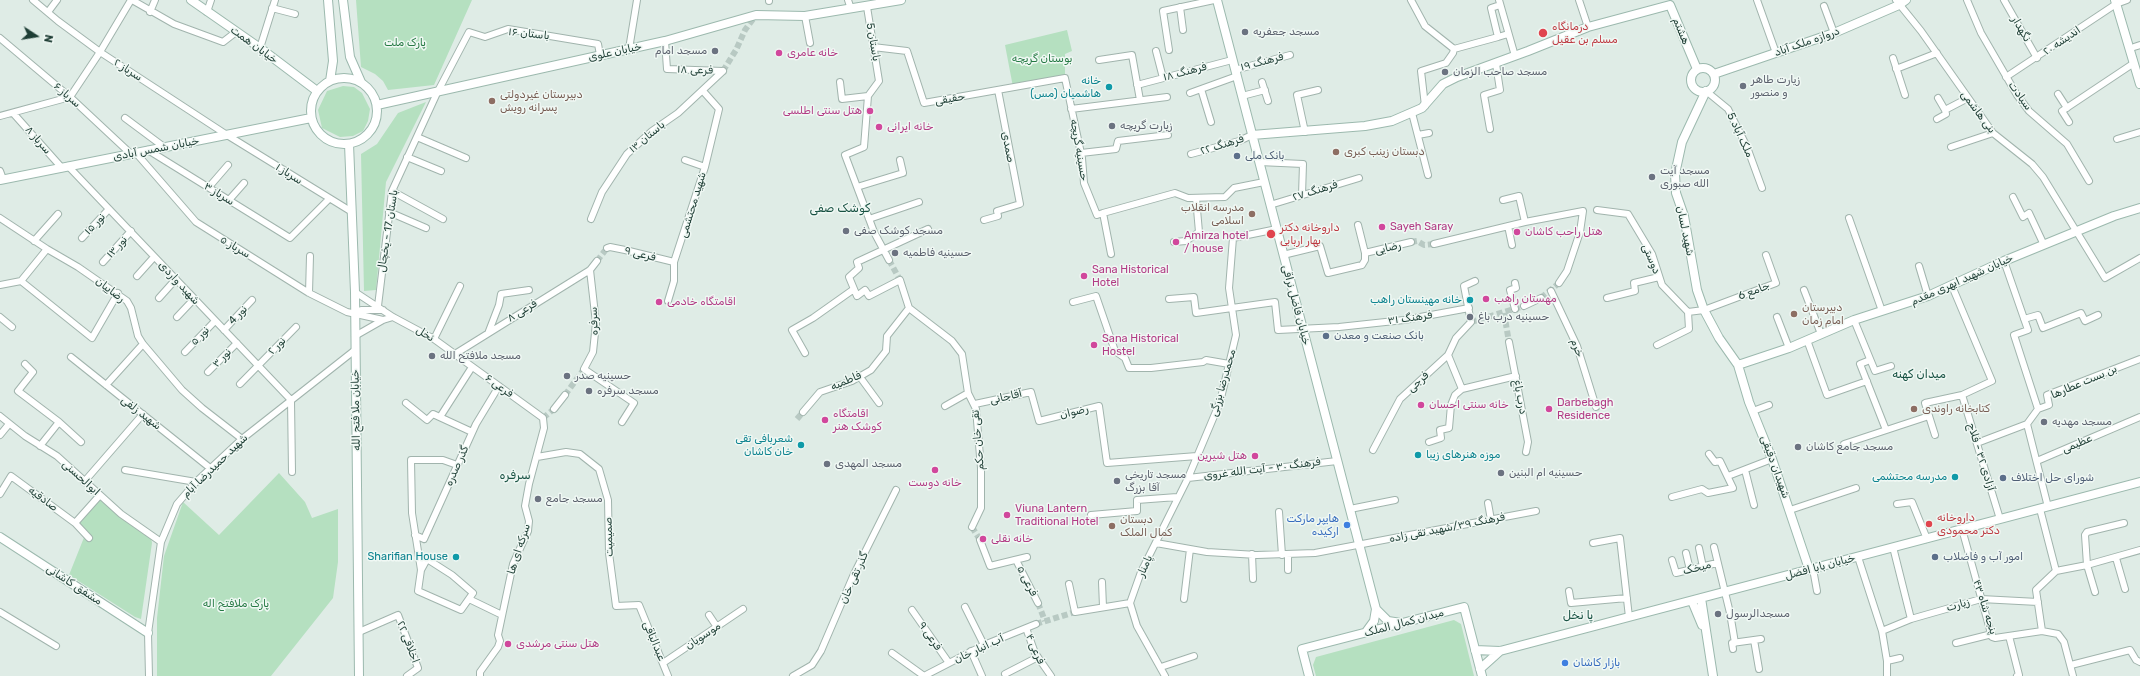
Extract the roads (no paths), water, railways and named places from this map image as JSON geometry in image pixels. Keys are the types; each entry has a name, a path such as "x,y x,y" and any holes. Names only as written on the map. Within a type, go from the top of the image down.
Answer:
{"main road":[{"name":"خیابان همت","path":"191,0 260,48 317,91"},
{"path":"328,0 333,61 330,80"},
{"path":"344,0 350,57 361,82"},
{"name":"خیابان علوی","path":"377,105 664,42 756,16 805,16 867,7 898,0"},
{"name":"خیابان فاضل نراقی","path":"1217,0 1376,609"},
{"path":"2120,1 2137,46 2137,65"},
{"path":"2120,1 2137,65 2140,84"},
{"name":"هشتم","path":"1425,106 1443,84 1457,77 1496,64 1588,27 1669,2 1697,69"},
{"name":"دروازه ملک آباد","path":"1714,74 1834,33 1900,2"},
{"path":"1704,67 1714,74 1714,83 1706,92 1697,90 1691,84 1691,75 1697,69 1704,67"},
{"path":"351,78 361,82 368,88 377,105 375,122 371,130 362,139 349,144 339,144 329,141 321,136 315,128 311,118 311,104 317,91 330,80 351,78"},
{"name":"شهید لسان","path":"1706,92 1682,142 1675,174 1676,193 1684,216 1697,290 1704,310 1719,338 1738,365"},
{"path":"1252,135 1305,132 1383,123 1412,113 1425,106"},
{"name":"خیابان شمس آبادی","path":"2,180 311,118"},
{"name":"خیابان ملا فتح الله","path":"349,144 355,292 359,676"},
{"name":"خیابان شهید ابهری مقدم","path":"1738,365 1788,348 1854,320 1928,296 2004,261 2114,216 2140,208"},
{"name":"شهیدان دقیقی","path":"1738,365 1753,411 1772,459 1811,569"},
{"name":"خیابان بابا افضل","path":"1475,650 1500,651 2140,482"},
{"name":"مشفق کاشانی","path":"0,537 148,633"},
{"path":"1701,598 1713,676"},
{"path":"1692,601 1706,635"},
{"name":"میدان کمال الملک","path":"1309,676 1302,648 1464,607 1481,673"},
{"path":"1376,609 1388,621 1401,623"},
{"path":"1366,632 1374,621 1376,609"},
{"name":"خیابان بابا افضل","path":"1481,673 1500,651"}],"street":[{"name":"سرباز ۲","path":"33,0 100,52 227,135"},
{"path":"48,12 57,0"},
{"path":"0,116 70,97 100,52 131,0 150,12 174,24 223,42 236,32"},
{"path":"150,12 155,0"},
{"path":"207,12 212,0"},
{"path":"260,48 274,0"},
{"path":"629,49 637,0"},
{"path":"848,0 851,9"},
{"path":"1169,50 1164,11 1214,0"},
{"path":"1412,0 1425,26 1454,49"},
{"path":"1579,0 1588,27"},
{"path":"1757,0 1776,53"},
{"name":"سیادت","path":"1967,0 1981,33 2006,77 2029,111 2067,144 2088,181"},
{"name":"نگهدار","path":"2004,0 2037,58"},
{"name":"اندیشه ۲۰","path":"2006,77 2037,58 2120,1"},
{"name":"بنی هاشمی","path":"1900,2 1993,133 2032,164 2054,193 2105,278 2140,258"},
{"path":"1498,37 1491,8 1499,3 1515,56"},
{"path":"1824,6 1834,33"},
{"name":"باستان 5","path":"867,7 879,77 877,86 868,96"},
{"path":"1180,7 1183,30"},
{"path":"272,8 295,14"},
{"path":"805,16 810,43"},
{"name":"باستان ۱۶","path":"437,93 469,32 485,37 508,29 598,44 600,55"},
{"path":"1454,49 1508,34"},
{"name":"سرباز ۶","path":"0,38 133,153"},
{"name":"فرعی ۱۸","path":"664,42 667,69 723,71"},
{"name":"حقیقی","path":"873,47 907,51 924,104 1065,78"},
{"path":"1425,106 1421,70 1446,63 1454,49"},
{"path":"1156,51 1163,78"},
{"path":"1896,69 1937,53"},
{"path":"1099,60 1132,55 1140,100"},
{"name":"فرهنگ ۱۹","path":"1190,93 1236,73 1290,55"},
{"path":"1893,58 1905,95"},
{"name":"فرهنگ ۱۸","path":"1138,85 1232,60"},
{"path":"1490,129 1484,95 1500,90 1496,64"},
{"path":"2065,110 2137,65"},
{"name":"باستان ۱۳","path":"591,219 602,192 616,173 627,154 703,91 723,71"},
{"name":"حسینیه گریچه","path":"1065,78 1081,153 1084,183 1097,214 1103,213"},
{"path":"840,82 842,99 868,96 864,147 845,155 869,219 889,260"},
{"path":"1262,82 1268,100"},
{"path":"1201,89 1211,122"},
{"name":"صمدی","path":"984,220 998,216 997,211 1020,204 998,90"},
{"path":"1242,96 1265,90"},
{"path":"1305,132 1297,96 1318,90"},
{"name":"شهید محتشمی","path":"668,301 674,282 674,262 704,167 719,109 703,91"},
{"name":"ملک آباد 5","path":"1706,92 1728,109 1747,147 1762,188"},
{"name":"باستان 17 - یخچال","path":"378,306 392,191 437,93"},
{"path":"2058,94 2069,122"},
{"path":"1071,109 1167,97"},
{"path":"1937,118 1946,114 1938,98"},
{"path":"1945,110 1968,98"},
{"name":"سرباز ۸","path":"13,113 65,167"},
{"path":"1412,113 1428,175"},
{"path":"125,118 164,147"},
{"path":"2117,139 2140,132"},
{"path":"1418,135 1429,133"},
{"path":"1951,147 1993,133"},
{"name":"سرباز ۱","path":"227,135 352,212"},
{"path":"1081,153 1116,149 1118,141 1168,135"},
{"name":"فرهنگ ۲۲","path":"1191,154 1239,141 1252,135"},
{"path":"416,137 466,158"},
{"name":"سرباز ۳","path":"148,150 290,238 330,199"},
{"name":"سرباز ۵","path":"133,153 196,222 310,293 347,312 383,320"},
{"path":"407,157 441,171"},
{"path":"685,160 704,167"},
{"path":"856,187 903,173 900,160"},
{"path":"1259,162 1303,164 1302,196"},
{"path":"209,187 228,165"},
{"name":"شهید واردی","path":"65,167 109,209 290,400"},
{"path":"0,171 2,180"},
{"name":"فرهنگ ۲۷","path":"1270,205 1359,178"},
{"path":"1111,254 1103,213 1175,193 1188,198 1225,197 1234,188 1264,182"},
{"path":"229,200 244,183"},
{"path":"392,191 443,218"},
{"path":"1503,200 1520,196 1525,222"},
{"path":"2013,197 2023,217 2029,213 2044,245"},
{"path":"1174,242 1186,241 1199,232 1196,198"},
{"path":"869,219 919,202"},
{"name":"نور ۱۵","path":"82,238 109,209"},
{"name":"دوستی","path":"1598,210 1628,214 1652,254 1662,285 1688,312"},
{"path":"1434,244 1525,222 1583,211 1580,232 1567,271 1559,283"},
{"path":"389,212 426,228"},
{"path":"34,241 58,214"},
{"name":"رضاییان","path":"0,218 118,293 127,301 131,308 138,336 143,344 182,390 202,408 242,439"},
{"path":"1849,218 1882,312"},
{"path":"1358,225 1365,253"},
{"path":"1508,226 1512,245"},
{"name":"محمدرضا بزرگی","path":"1197,456 1220,402 1236,335 1229,288 1233,238 1277,229"},
{"path":"909,308 900,280 869,296 865,290 857,296 849,277 859,268 857,262 928,230"},
{"name":"نور ۱۳","path":"103,262 130,231"},
{"name":"رضایی","path":"1283,255 1320,246 1328,273 1362,265 1365,260 1365,253 1411,242"},
{"name":"فرعی ۹","path":"607,248 610,247 625,250 674,262"},
{"path":"0,285 21,281 47,249"},
{"name":"جامع 6","path":"1704,310 1776,283 1766,255"},
{"path":"310,256 310,293"},
{"path":"137,276 154,257"},
{"path":"590,270 597,261"},
{"path":"1977,443 2027,424 2038,409 2014,335 2028,330 2004,261"},
{"path":"1919,266 1928,296"},
{"name":"فرعی ۸","path":"455,354 489,331 590,270"},
{"name":"سرفره","path":"590,270 596,323 593,352 584,370 634,403 622,422"},
{"path":"1607,298 1635,290 1634,284 1659,276"},
{"path":"158,298 176,279"},
{"path":"21,281 92,338 118,293"},
{"path":"1469,308 1464,286 1475,281"},
{"path":"1515,309 1510,290 1516,285"},
{"path":"434,339 460,286"},
{"path":"1935,435 1925,404 1962,395 1992,381 1952,286"},
{"path":"805,353 792,330 813,318 854,289"},
{"path":"489,331 499,305 501,294 529,290"},
{"path":"1804,290 1821,334"},
{"name":"خرم","path":"1551,291 1577,346 1596,407"},
{"name":"نخل","path":"355,292 393,317 434,339 455,354"},
{"path":"1073,302 1096,296 1115,352 1125,358 1129,368 1146,368 1203,362 1206,360 1229,364"},
{"path":"1169,298 1194,297 1196,313 1232,307"},
{"path":"1524,306 1541,298"},
{"path":"177,317 194,299"},
{"name":"نور 4","path":"224,330 252,300"},
{"name":"فرهنگ ۳۱","path":"1232,307 1275,302 1278,330 1339,327 1404,320 1469,308"},
{"name":"فاطمیه","path":"803,412 820,392 860,377 871,370 883,356 887,336 909,308"},
{"name":"تقی خان حکم","path":"909,308 952,340 960,349 968,393 975,404 980,452 981,508 972,527"},
{"name":"فرجی","path":"1373,450 1400,399 1448,355 1456,338 1471,322 1469,308"},
{"path":"355,314 361,310 383,310"},
{"path":"1657,345 1689,329 1688,312 1704,310"},
{"path":"2024,319 2038,315 2043,328 2081,313 2085,320 2098,316"},
{"path":"0,317 12,327"},
{"path":"355,336 383,320 393,317"},
{"path":"1777,317 1788,348"},
{"path":"1854,320 1875,371 1891,366"},
{"name":"نور ۵","path":"186,352 216,321"},
{"name":"نور ۲","path":"240,384 296,327"},
{"path":"1807,340 1827,395 1867,381"},
{"name":"درب باغ","path":"1509,342 1528,442 1526,452"},
{"name":"نور ۳","path":"208,372 237,343"},
{"path":"106,385 143,344"},
{"name":"شهید حمیدرضا آبام","path":"150,676 148,633 161,542 177,504 210,468 242,439 355,350"},
{"name":"فرعی ۶","path":"455,354 543,418"},
{"path":"1448,355 1462,389"},
{"name":"شهید زلفی","path":"71,357 210,468"},
{"name":"بن بست عطارها","path":"2038,409 2049,405 2046,395 2140,359"},
{"path":"1870,360 1860,364 1886,430"},
{"path":"25,364 33,372 18,391 59,422 81,442"},
{"path":"440,417 472,367"},
{"path":"1429,442 1441,438 1440,430 1449,428 1451,405 1455,395 1462,389 1516,376"},
{"path":"860,377 879,403"},
{"name":"گذر صدره","path":"415,535 424,539 472,432 499,386"},
{"name":"آقاجانی","path":"975,404 1031,392 1038,420"},
{"path":"945,406 968,393"},
{"path":"554,409 565,395"},
{"name":"آزادی ۳۲ - فلاح","path":"1962,395 2000,519"},
{"path":"290,400 292,472"},
{"path":"406,403 427,420 432,414 472,432"},
{"path":"1753,411 1769,405"},
{"name":"رضوان","path":"1038,420 1099,406 1107,463 1197,456"},
{"path":"84,482 143,414"},
{"name":"ابوالحسنی","path":"0,416 40,446 57,456 121,514 161,542"},
{"path":"1844,444 1929,416"},
{"name":"عظیمی","path":"2037,461 2140,417"},
{"name":"سرکه ای ها","path":"480,676 498,648 500,641 498,635 513,564 528,531 529,521 525,506 529,484 544,428 543,418"},
{"path":"1031,420 1038,420"},
{"path":"40,446 59,422"},
{"path":"0,435 9,424"},
{"path":"2027,424 2037,461 2056,571"},
{"name":"صمیمیت","path":"537,457 566,452 580,454 599,469 608,500 609,553 616,606 639,605"},
{"path":"1672,497 1702,489 1708,493 1733,488 1720,461 1715,462 1709,454"},
{"name":"پامنار","path":"1130,603 1141,572 1177,497 1188,478 1197,456"},
{"path":"1728,476 1772,459"},
{"path":"421,570 427,559 473,593 461,610 418,591 421,570 412,513 410,460 443,460 457,464"},
{"name":"فرهنگ ۳۰ - آیت الله غروی","path":"1188,478 1337,461"},
{"path":"125,470 196,482"},
{"path":"1745,470 1754,505"},
{"name":"صادقیه","path":"0,494 11,476 75,523 89,538"},
{"path":"1790,510 1856,488"},
{"name":"گذر تقی خان","path":"793,676 812,665 828,637 854,574 896,490"},
{"path":"75,523 100,495"},
{"path":"1091,515 1137,511 1137,500 1177,497"},
{"path":"1350,509 1395,500"},
{"path":"1897,504 1912,502 1927,538"},
{"path":"1488,503 1491,520"},
{"name":"فرهنگ ۳۹/شهید تقی زاده","path":"1156,543 1190,549 1252,554 1285,555 1314,553 1536,511"},
{"path":"1279,512 1288,570"},
{"path":"2095,592 2088,565 2085,535 2087,532 2124,523"},
{"name":"پنجه شاه ۴۳","path":"1962,529 1981,599 1994,638 2042,631"},
{"path":"1593,543 1620,538 1629,617"},
{"name":"فرعی ۵","path":"980,540 990,566 1027,557"},
{"path":"1714,547 1735,643"},
{"path":"1699,548 1703,567"},
{"path":"1893,548 1911,619"},
{"path":"1184,599 1190,549"},
{"path":"2073,676 2064,642 2058,634 2042,631 2036,590 2056,571 2116,558 2140,550"},
{"path":"1686,553 1690,570"},
{"path":"1252,554 1253,579"},
{"path":"1858,557 1882,631 1887,661 1886,676"},
{"path":"2116,558 2125,589"},
{"name":"فرعی ۵","path":"1016,560 1038,603"},
{"name":"میخک","path":"1672,560 1676,573 1717,563"},
{"path":"1811,569 1817,591"},
{"path":"1102,582 1103,607"},
{"path":"1069,584 1075,612 1130,603 1137,626 1165,676"},
{"path":"1569,591 1571,603 1627,598"},
{"path":"469,599 502,615"},
{"name":"زیارت","path":"1882,631 1911,619 1981,599 2038,602"},
{"name":"عبدالباقی","path":"639,605 668,676"},
{"path":"964,607 984,645"},
{"name":"موسویان","path":"663,663 744,609"},
{"name":"فرعی ۹","path":"912,610 949,663"},
{"path":"0,612 56,646"},
{"path":"709,615 717,627"},
{"name":"اخلاقی ۲۲","path":"359,632 398,616 418,668 407,676"},
{"name":"آب انبار خان","path":"924,676 932,674 971,651 1036,624"},
{"name":"فرعی ۴","path":"1026,628 1038,657 1045,670 1051,676"},
{"path":"1956,643 1992,634"},
{"path":"2009,636 2019,675 2017,676"},
{"path":"1732,649 1732,643 1757,639 1759,669"},
{"path":"2071,665 2130,650 2136,660 2140,662"},
{"path":"971,651 982,676"},
{"path":"892,653 924,676"},
{"path":"1161,667 1194,656"},
{"path":"1005,674 1038,657"},
{"path":"1887,661 1900,658"}],"tunnel":[{"path":"723,71 736,50 745,30 756,15"},
{"path":"1411,242 1417,241 1424,245 1434,244"},
{"path":"597,261 607,248"},
{"path":"889,260 900,280"},
{"path":"1541,298 1559,283"},
{"path":"1471,322 1524,306"},
{"path":"1504,313 1509,342"},
{"path":"565,395 584,369"},
{"path":"543,418 554,409"},
{"path":"797,419 803,412"},
{"path":"972,527 980,540"},
{"path":"1038,603 1045,621"},
{"path":"1036,624 1075,612"}],"place":[{"name":"مسجد جعفریه","path":"1245,32"},
{"name":"درمانگاه مسلم بن عقیل","path":"1543,33"},
{"name":"مسجد امام","path":"715,51"},
{"name":"خانه عامری","path":"779,53"},
{"name":"مسجد صاحب الزمان","path":"1445,72"},
{"name":"زیارت طاهر و منصور","path":"1743,86"},
{"name":"خانه هاشمیان (مس)","path":"1109,87"},
{"name":"دبیرستان غیردولتی پسرانه رویش","path":"492,101"},
{"name":"هتل سنتی اطلسی","path":"870,111"},
{"name":"زیارت گریچه","path":"1112,126"},
{"name":"خانه ایرانی","path":"879,127"},
{"name":"دبستان زینب کبری","path":"1336,152"},
{"name":"بانک ملی","path":"1237,156"},
{"name":"مسجد آیت الله صبوری","path":"1652,177"},
{"name":"مدرسه انقلاب اسلامی","path":"1252,214"},
{"name":"Sayeh Saray","path":"1382,227"},
{"name":"مسجد کوشک صفی","path":"846,231"},
{"name":"هتل راحب کاشان","path":"1517,232"},
{"name":"داروخانه دکتر بهار اربابی","path":"1271,234"},
{"name":"Amirza hotel / house","path":"1176,242"},
{"name":"حسینیه فاطمیه","path":"895,253"},
{"name":"Sana Historical Hotel","path":"1084,276"},
{"name":"مهستان راهب","path":"1486,299"},
{"name":"خانه مهینستان راهب","path":"1470,300"},
{"name":"اقامتگاه خادمی","path":"659,302"},
{"name":"دبیرستان امام زمان","path":"1794,314"},
{"name":"حسینیه درب باغ","path":"1470,317"},
{"name":"بانک صنعت و معدن","path":"1326,336"},
{"name":"Sana Historical Hostel","path":"1094,345"},
{"name":"مسجد ملافتح الله","path":"432,356"},
{"name":"حسینیه صدر","path":"567,376"},
{"name":"مسجد سرفره","path":"589,391"},
{"name":"خانه سنتی احسان","path":"1421,405"},
{"name":"Darbebagh Residence","path":"1549,409"},
{"name":"کتابخانه راوندی","path":"1914,409"},
{"name":"اقامتگاه کوشک هنر","path":"825,420"},
{"name":"مسجد مهدیه","path":"2044,422"},
{"name":"شعربافی تقی خان کاشان","path":"801,445"},
{"name":"مسجد جامع کاشان","path":"1798,447"},
{"name":"موزه هنرهای زیبا","path":"1418,455"},
{"name":"هتل شیرین","path":"1255,456"},
{"name":"مسجد المهدی","path":"827,464"},
{"name":"خانه دوست","path":"935,470"},
{"name":"حسینیه ام البنین","path":"1501,473"},
{"name":"مدرسه محتشمی","path":"1955,477"},
{"name":"شورای حل اختلاف","path":"2003,478"},
{"name":"مسجد تاریخی آقا بزرگ","path":"1117,481"},
{"name":"مسجد جامع","path":"538,499"},
{"name":"Viuna Lantern Traditional Hotel","path":"1007,515"},
{"name":"داروخانه دکتر محمودی","path":"1929,524"},
{"name":"هایپر مارکت ارکیده","path":"1347,525"},
{"name":"دبستان کمال الملک","path":"1112,526"},
{"name":"خانه نقلی","path":"983,539"},
{"name":"Sharifian House","path":"456,557"},
{"name":"امور آب و فاضلاب","path":"1935,557"},
{"name":"مسجدالرسول","path":"1718,614"},
{"name":"هتل سنتی مرشدی","path":"508,644"},
{"name":"بازار کاشان","path":"1565,663"}],"district":[{"name":"کوشک صفی","path":"840,209"},
{"name":"میدان کهنه","path":"1919,375"},
{"name":"سرفره","path":"515,476"},
{"name":"پا نخل","path":"1578,616"}],"park label":[{"name":"پارک ملت","path":"405,43"},
{"name":"بوستان گریچه","path":"1042,59"},
{"name":"پارک ملافتح اله","path":"236,604"}]}
